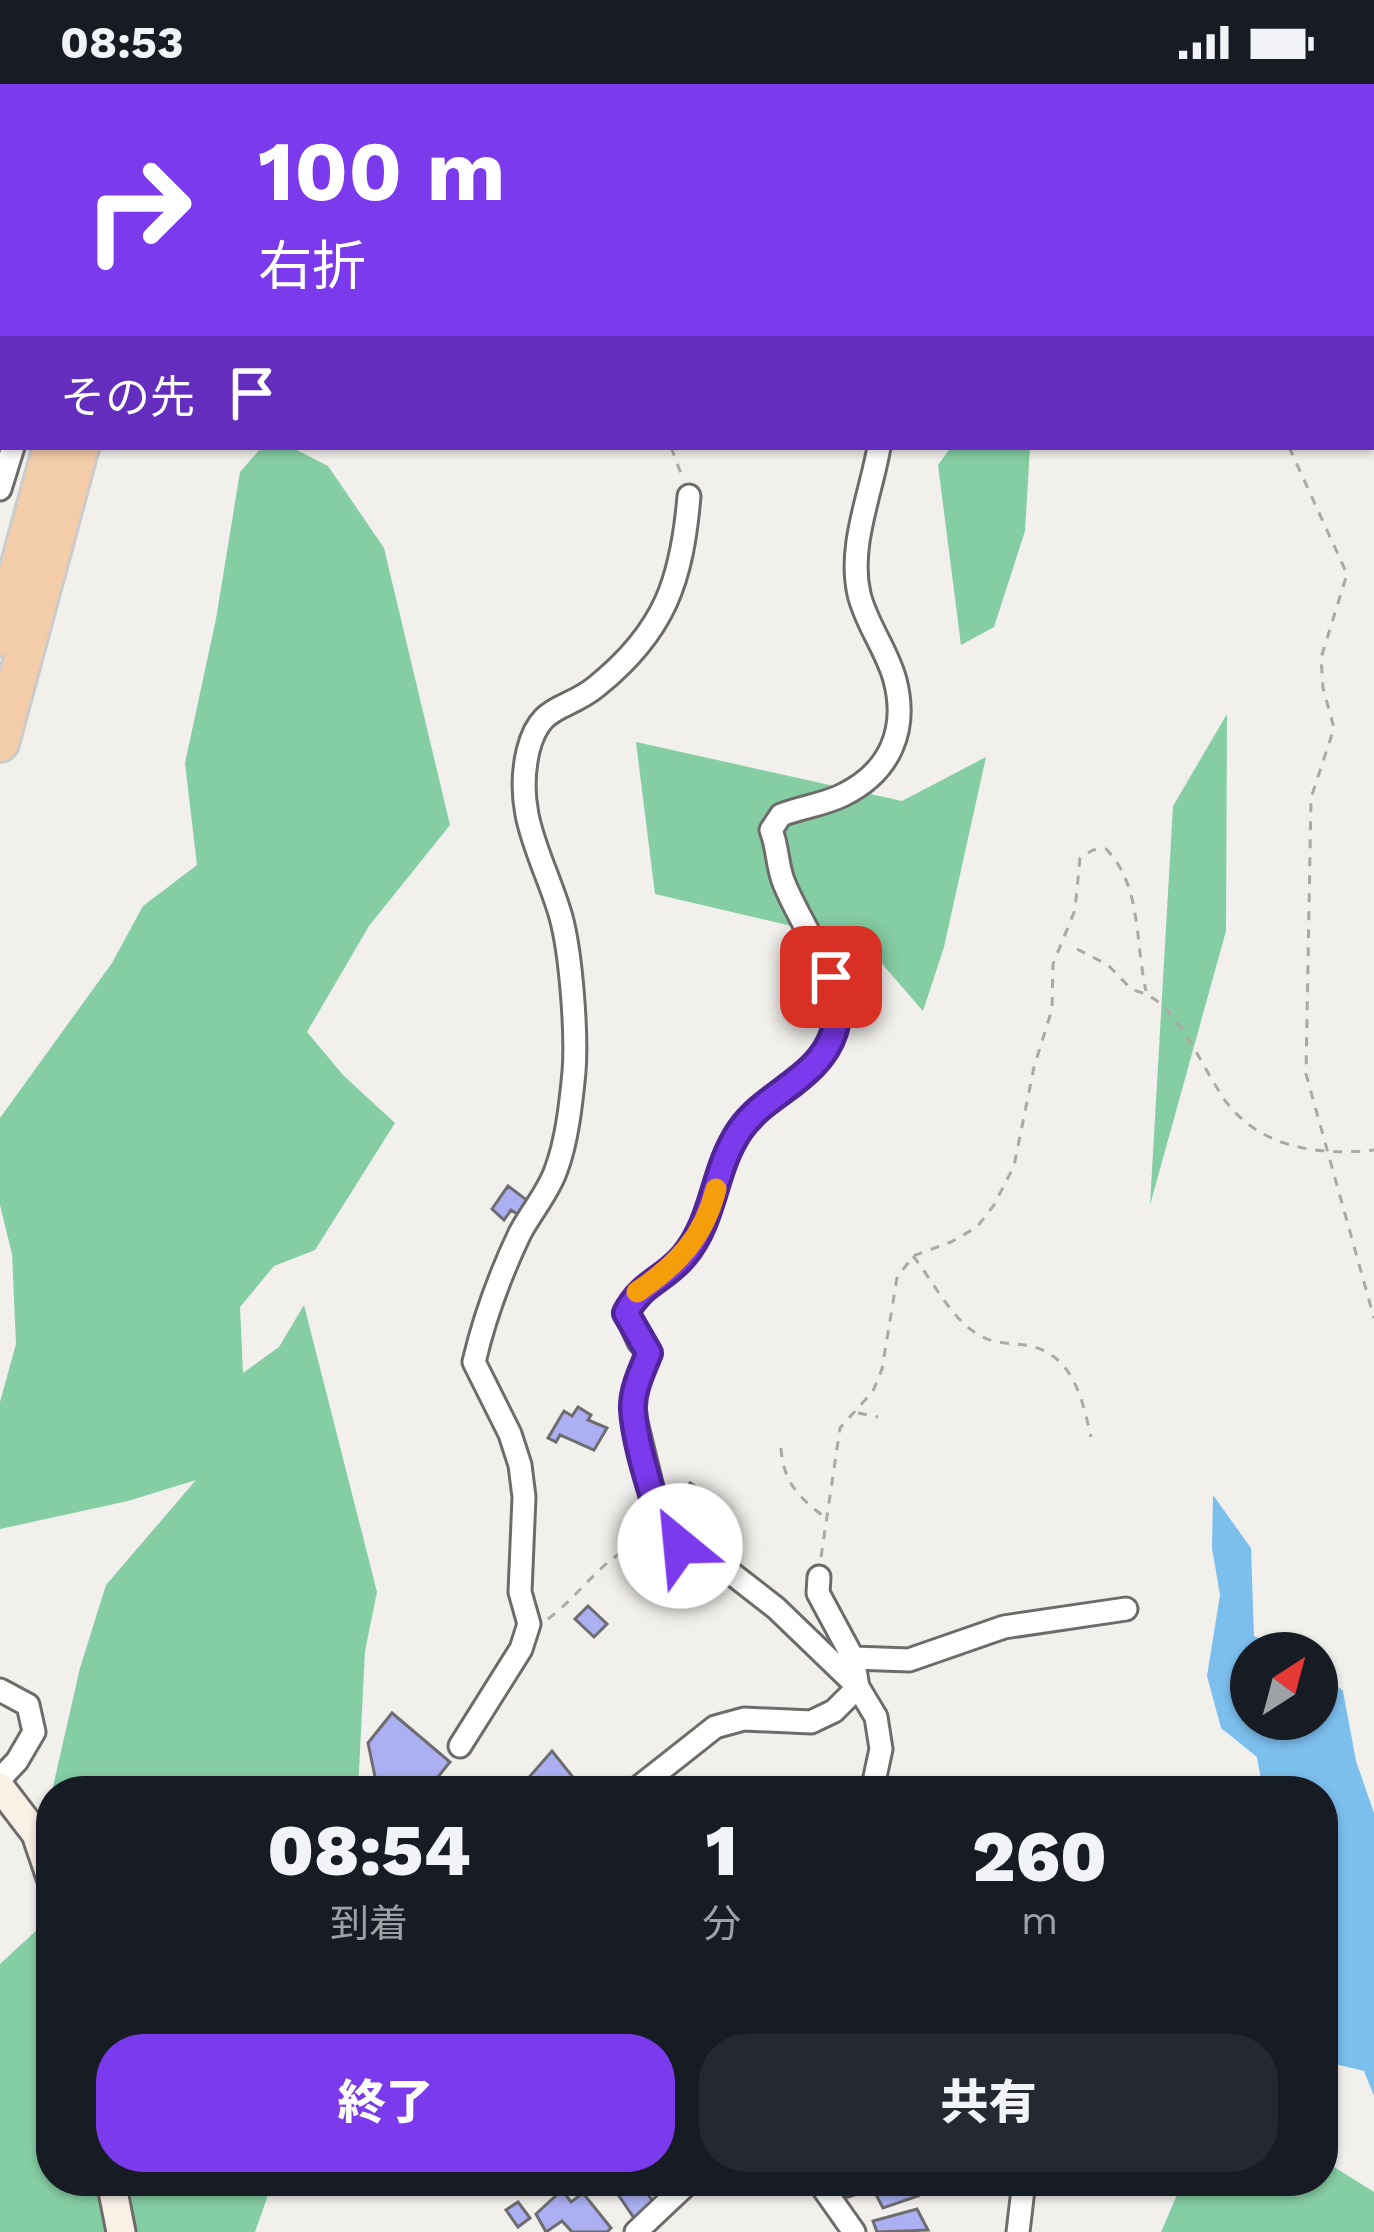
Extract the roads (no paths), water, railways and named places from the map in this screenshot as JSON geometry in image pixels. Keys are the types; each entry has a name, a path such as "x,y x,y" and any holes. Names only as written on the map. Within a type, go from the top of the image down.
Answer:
{"highway":[{"path":"0,637 51,450"},
{"path":"0,742 79,450"}],"main road":[{"path":"0,1783 36,1834"},
{"path":"115,2196 121,2232"}],"street":[{"path":"0,488 12,450"},
{"path":"875,1776 881,1749 876,1718 858,1687 776,1608 731,1573 664,1536 633,1410 636,1385 649,1353 626,1313 636,1292 682,1258 703,1227 739,1132 762,1105 806,1075 834,1035 838,1014 831,977 782,879 771,830 781,815 842,796 866,781 898,740 895,681 859,593 857,559 878,450"},
{"path":"460,1746 521,1649 530,1624 520,1592 524,1497 520,1465 474,1362 521,1232 558,1167 574,1069 562,920 530,835 526,766 538,723 553,708 597,687 667,606 686,536 689,496"},
{"path":"819,1576 818,1593 853,1658 858,1687"},
{"path":"853,1658 909,1660 1004,1627 1126,1609"},
{"path":"653,1776 715,1727 744,1719 811,1722 834,1711 858,1687"},
{"path":"0,1690 28,1705 34,1732 0,1783"},
{"path":"636,2232 674,2196"},
{"path":"829,2196 854,2232"},
{"path":"1018,2232 1022,2196"}],"water":[{"path":"1213,1495 1251,1548 1254,1632 1230,1632 1230,1735 1221,1728 1207,1676 1220,1595 1212,1548"},
{"path":"1338,1687 1343,1691 1356,1761 1374,1813 1374,2096 1364,2071 1338,2065 1338,1776 1260,1776 1257,1757 1236,1740 1338,1740"}]}
